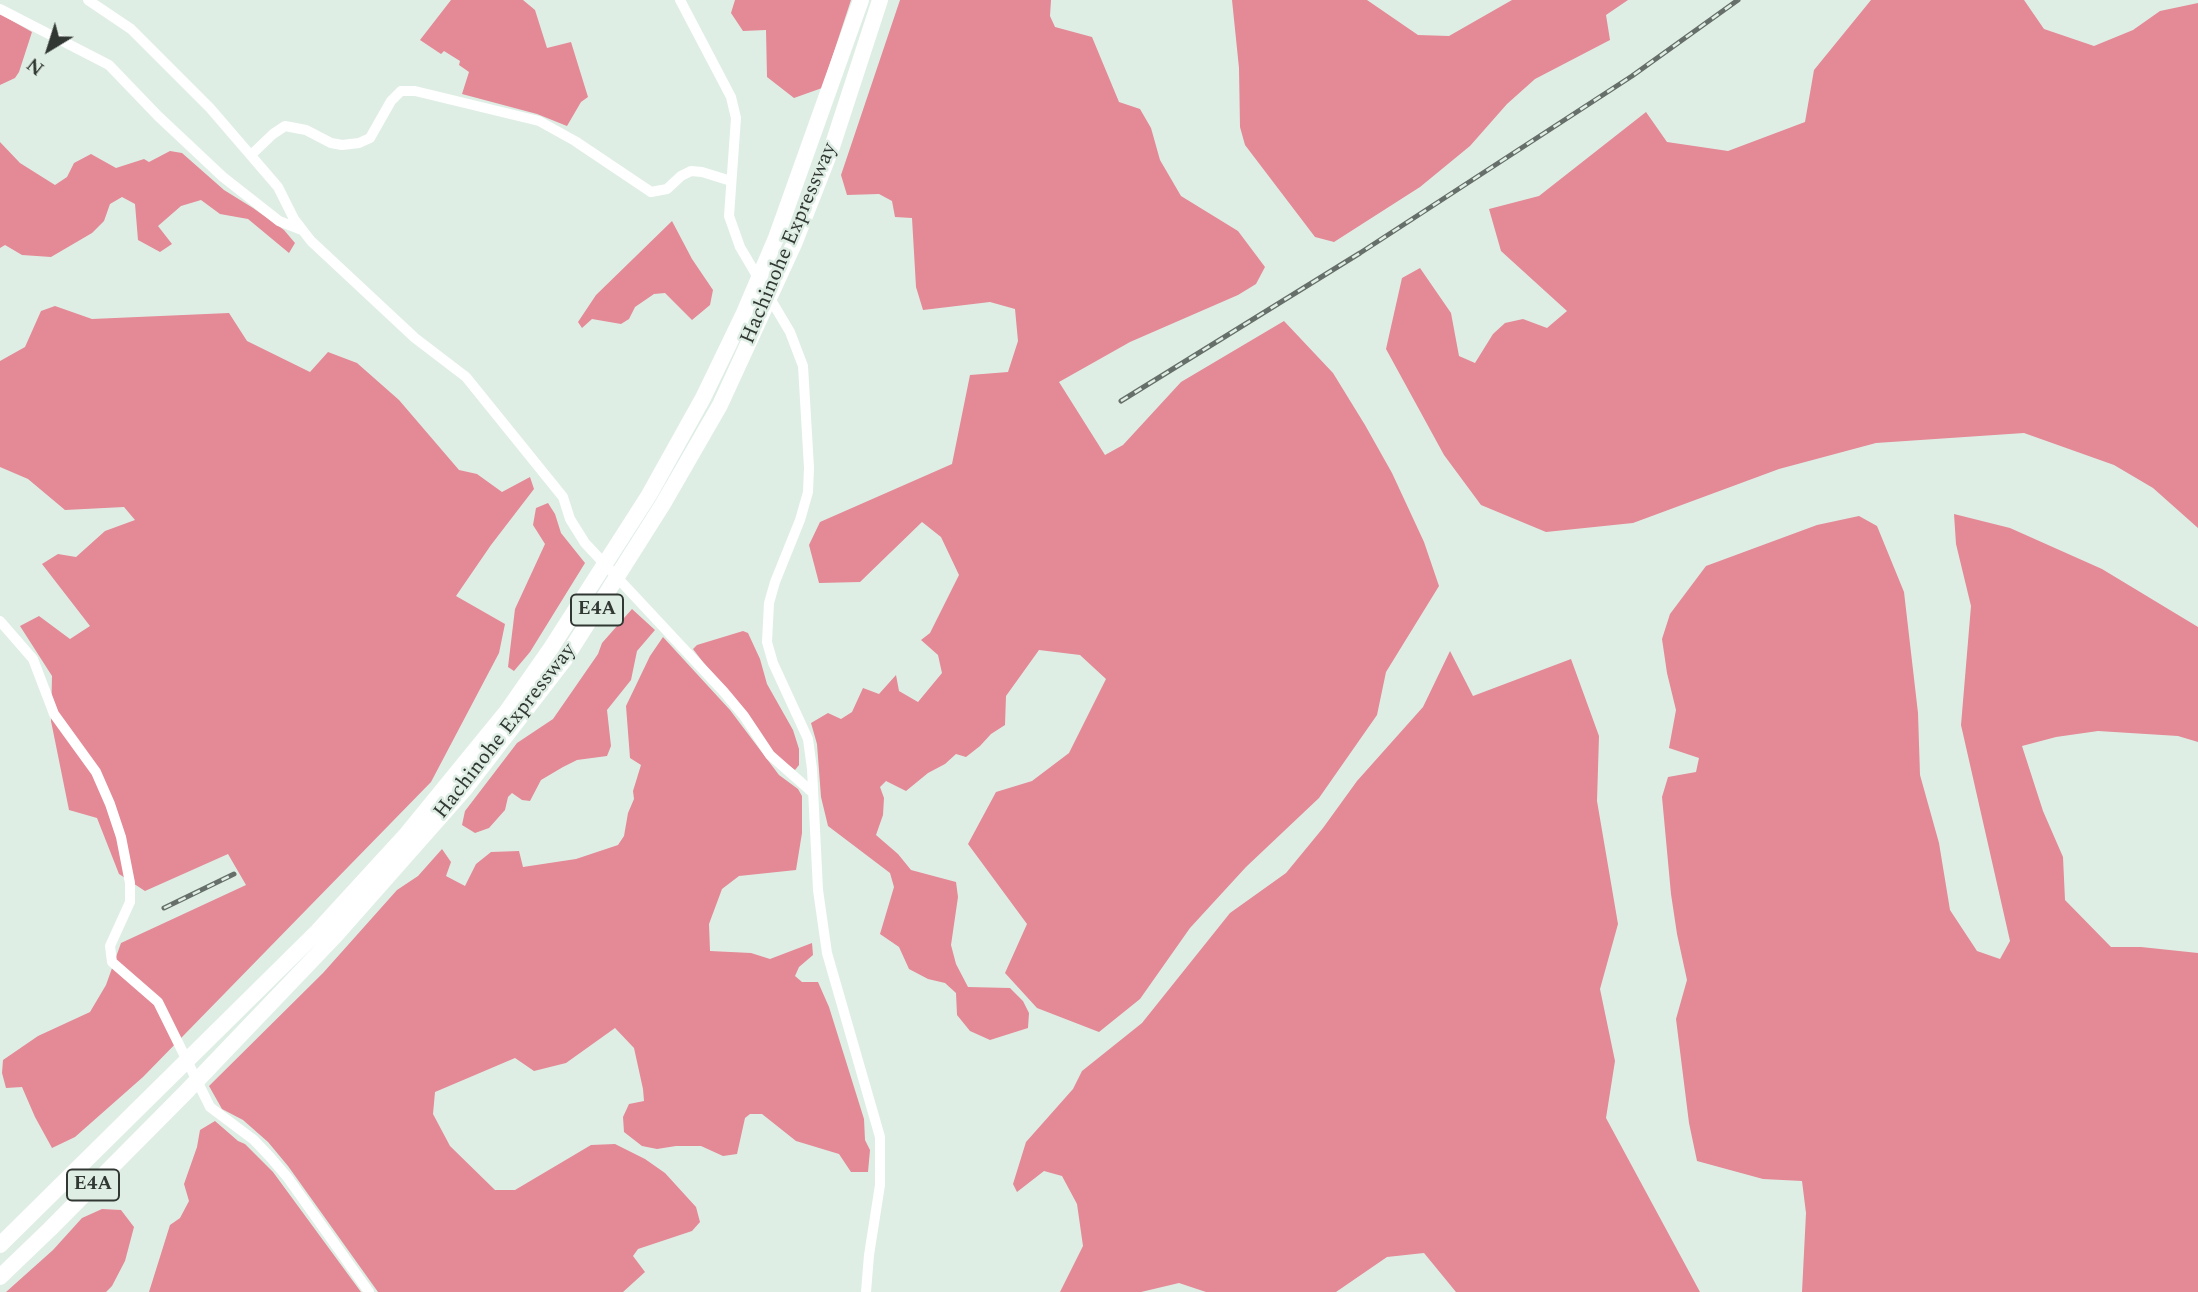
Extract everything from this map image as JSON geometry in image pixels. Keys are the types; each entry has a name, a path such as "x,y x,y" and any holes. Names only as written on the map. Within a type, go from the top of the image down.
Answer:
{"highway":[{"name":"Hachinohe Expressway","path":"0,1245 317,932 405,836 507,711 593,585 649,495 703,398 744,313 776,237 861,0"},
{"name":"Hachinohe Expressway","path":"0,1277 185,1093 336,935 464,790 565,659 628,560 720,405 794,244 832,147 880,0"}],"street":[{"path":"88,0 119,20 141,39 210,108 278,187 302,230 415,338 466,377 563,497 574,526 585,543 744,716 770,755 812,792"},
{"path":"680,0 731,97 736,118 729,216 734,234 799,352 803,366 810,468 808,492 800,520 775,582 766,628 773,663 808,739 818,890 827,953 880,1137 880,1185 866,1292"},
{"path":"0,9 109,65 223,177 279,221 302,230"},
{"path":"251,155 273,134 285,127 306,130 331,143 359,144 370,138 391,101 401,91 415,91 539,121 652,192 667,189 691,171 731,181"},
{"path":"0,621 33,659 54,713 96,772 121,836 130,883 130,902 110,946 111,962 158,1002 210,1107 254,1140 271,1158 369,1292"}],"shaded area":[{"path":"451,0 523,0 535,10 547,48 571,42 588,97 581,102 567,126 537,114 462,94 469,72 459,65 460,61 444,51 441,54 420,40"},
{"path":"735,0 851,0 822,88 794,98 767,77 766,30 743,31 731,13"},
{"path":"900,0 1051,0 1050,16 1055,27 1092,37 1119,102 1140,109 1151,128 1160,160 1181,196 1238,231 1265,267 1256,284 1238,295 1130,342 1059,382 1105,455 1123,445 1181,382 1284,321 1333,373 1365,425 1392,473 1424,542 1439,586 1386,672 1377,715 1319,798 1246,867 1190,928 1140,999 1099,1032 1037,1008 1005,973 1027,924 968,844 996,792 1032,781 1069,753 1106,679 1080,655 1039,650 1006,696 1005,725 966,757 956,754 906,791 886,781 880,787 884,798 883,815 876,835 898,854 911,870 956,882 958,897 951,945 956,964 968,987 1010,988 1023,1001 1029,1013 1028,1028 990,1040 970,1031 957,1015 956,993 945,983 928,979 909,969 899,947 880,934 894,887 890,873 828,826 821,797 817,744 811,723 828,713 841,719 852,712 863,688 879,694 896,675 899,691 918,702 942,673 938,655 921,640 930,633 959,575 941,537 922,522 860,582 819,583 809,545 820,522 952,464 970,375 1008,372 1018,341 1015,309 990,302 923,310 916,287 912,218 895,217 892,201 879,194 847,195 841,175"},
{"path":"1232,0 1367,0 1418,35 1449,36 1512,0 1628,0 1606,15 1610,40 1535,79 1507,104 1470,146 1420,187 1334,242 1315,237 1245,145 1240,127 1239,68"},
{"path":"1871,0 2024,0 2044,29 2094,46 2133,30 2160,11 2198,3 2198,528 2153,488 2114,465 2024,433 1876,443 1779,469 1633,523 1546,532 1481,505 1444,455 1386,349 1402,278 1420,268 1451,313 1459,356 1475,363 1493,334 1505,323 1523,319 1547,328 1567,311 1501,251 1489,209 1539,196 1646,112 1667,142 1728,151 1805,122 1814,70"},
{"path":"0,14 32,32 19,72 15,78 0,85"},
{"path":"0,142 20,163 55,185 67,177 74,163 91,154 116,168 144,159 149,162 170,151 182,153 224,190 284,230 295,243 289,253 248,219 220,214 201,200 181,206 158,226 172,244 160,252 138,240 135,204 122,197 110,204 104,221 92,233 51,257 22,255 5,245 0,248"},
{"path":"672,221 692,259 713,290 710,305 692,320 665,293 654,294 635,307 629,319 621,324 592,319 582,328 578,322 596,295"},
{"path":"55,306 92,319 229,313 247,341 310,372 328,352 357,363 399,400 459,470 477,474 502,492 530,477 534,489 456,596 505,624 499,653 431,782 143,1077 75,1137 52,1148 22,1087 6,1088 2,1073 3,1060 38,1036 90,1012 106,985 121,943 246,885 228,854 145,891 119,874 97,818 69,810 51,721 52,676 20,626 39,616 70,639 90,626 42,564 58,554 76,557 105,531 135,520 124,507 65,510 28,479 0,467 0,361 25,347 41,311"},
{"path":"548,503 561,533 585,563 530,652 514,671 508,667 515,609 545,544 533,525 536,508"},
{"path":"1954,514 2010,528 2102,569 2198,627 2198,742 2178,736 2098,731 2056,737 2022,746 2043,811 2063,857 2065,900 2111,947 2198,953 2198,1292 1802,1292 1806,1213 1802,1181 1763,1179 1697,1161 1689,1123 1676,1019 1687,980 1671,894 1662,797 1668,777 1696,772 1699,758 1669,748 1676,710 1662,639 1670,614 1706,566 1817,525 1859,516 1877,526 1904,592 1918,713 1920,775 1939,843 1950,910 1977,951 2000,959 2010,941 1961,725 1971,606 1956,544"},
{"path":"632,609 655,630 637,651 631,680 607,710 611,746 607,756 577,760 563,767 541,780 530,801 522,800 512,793 508,797 505,810 489,828 475,833 462,825 465,811 517,743 553,719 598,654 602,643"},
{"path":"743,631 748,633 760,659 767,684 793,730 799,749 799,765 795,770 774,755 693,649 697,645"},
{"path":"663,637 730,710 779,775 798,789 802,796 802,833 796,870 739,876 722,889 709,924 710,951 751,953 770,959 812,943 813,955 799,967 795,976 802,982 818,982 829,1007 864,1119 865,1140 870,1150 868,1172 851,1172 839,1154 796,1141 762,1114 750,1114 745,1118 737,1154 723,1156 701,1146 657,1149 642,1146 624,1132 623,1117 629,1104 644,1101 643,1089 634,1048 615,1028 566,1063 534,1071 515,1058 435,1092 433,1114 450,1146 495,1190 515,1190 591,1145 615,1144 665,1173 696,1207 700,1222 692,1231 638,1249 633,1256 645,1272 623,1292 378,1292 288,1166 268,1142 243,1120 222,1109 209,1086 323,973 397,890 418,876 442,849 451,862 446,876 465,886 476,864 491,852 519,851 523,867 576,859 618,845 624,836 641,765 630,758 626,706 650,656"},
{"path":"1450,651 1473,696 1571,659 1599,736 1597,801 1618,924 1600,989 1615,1061 1606,1118 1700,1292 1456,1292 1424,1253 1387,1257 1336,1292 1206,1292 1179,1283 1141,1292 1060,1292 1083,1246 1077,1204 1062,1176 1044,1171 1017,1192 1013,1184 1026,1142 1073,1089 1082,1071 1142,1023 1230,913 1286,873 1357,781 1423,707"},
{"path":"215,1121 245,1144 273,1172 361,1292 149,1292 170,1225 180,1218 189,1201 184,1184 200,1130"},
{"path":"102,1209 121,1210 134,1227 125,1261 106,1292 6,1292 53,1250 82,1218"}],"railway":[{"path":"1121,401 1360,253 1632,76 1738,0"},
{"path":"164,908 234,874"}]}
